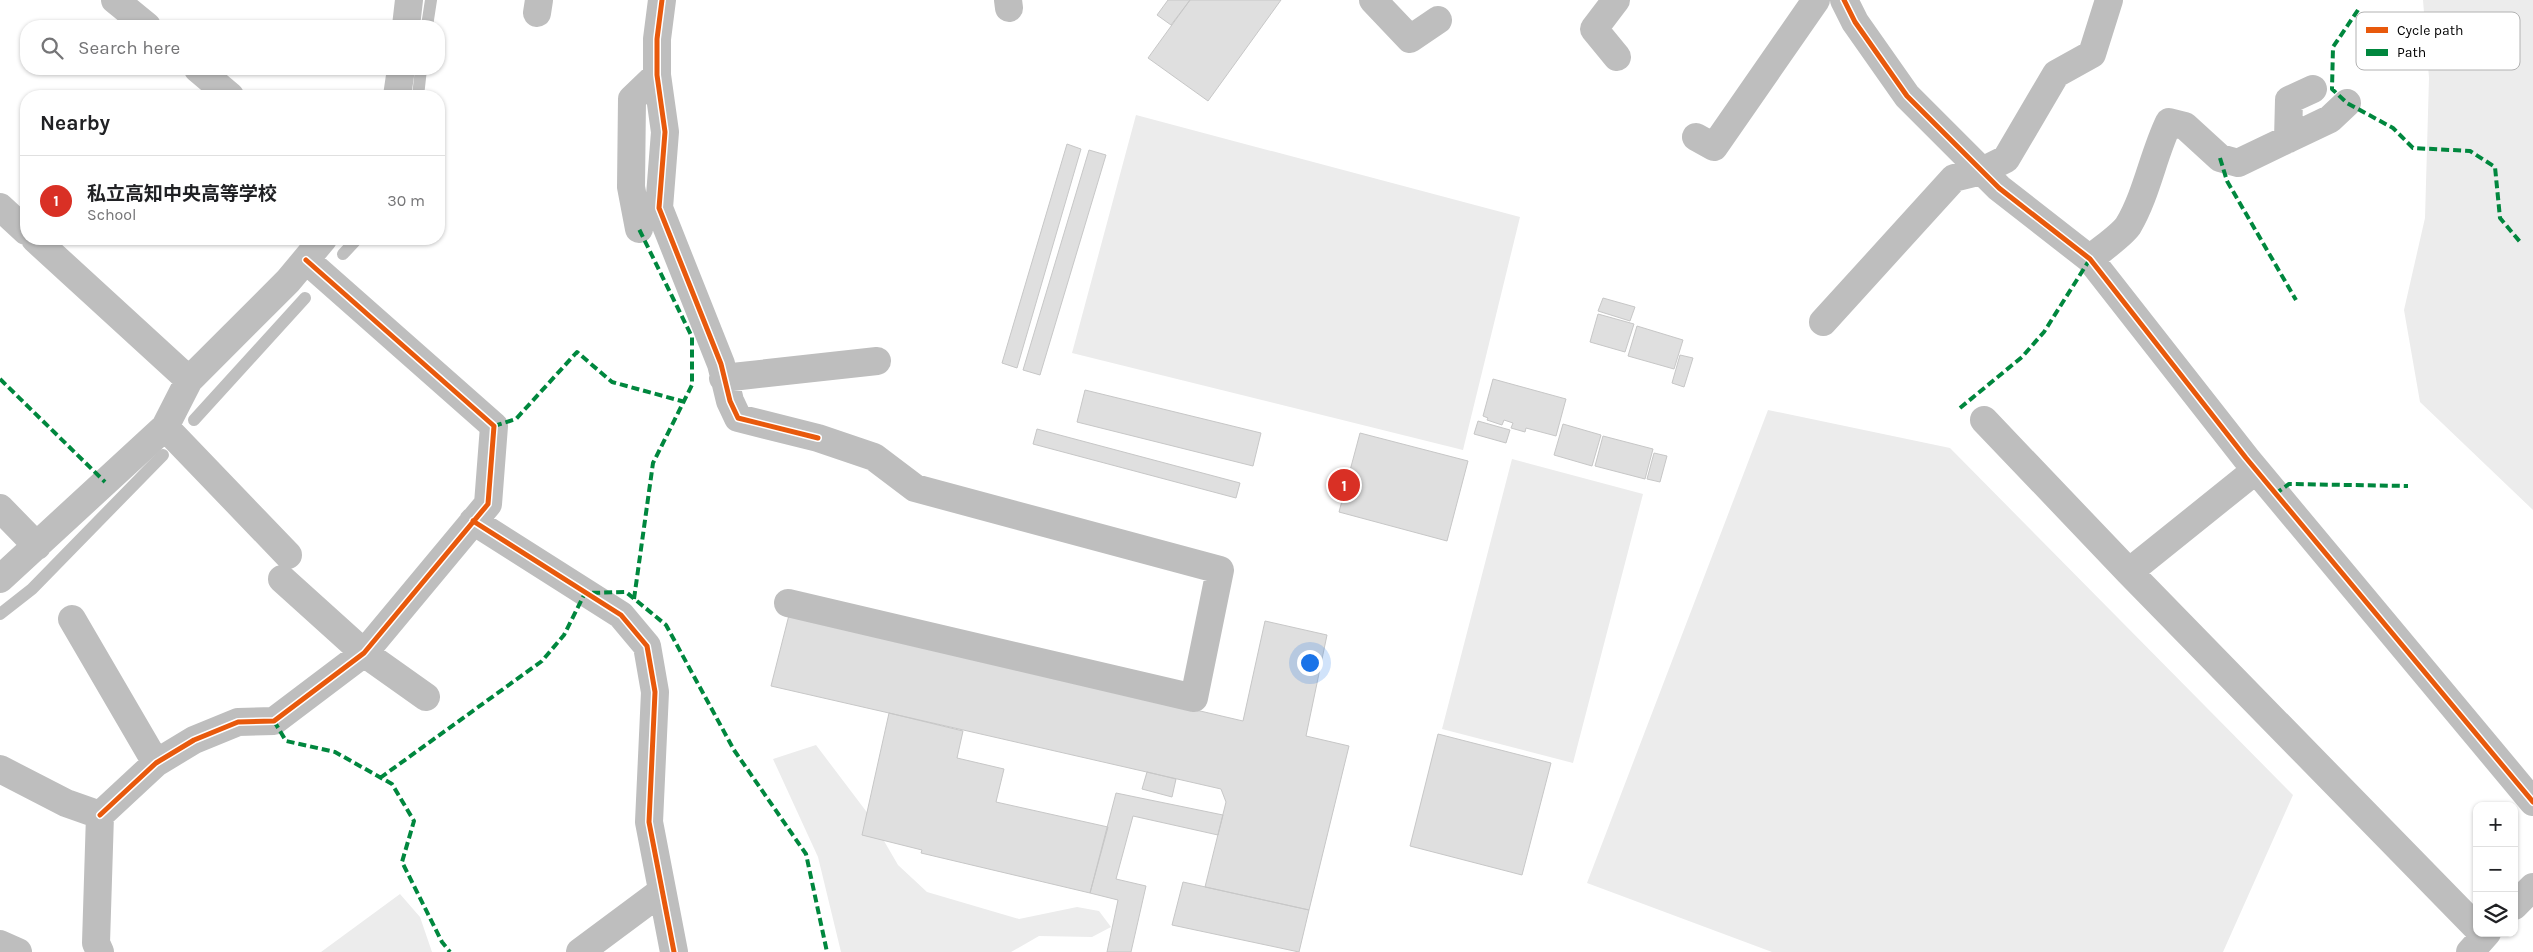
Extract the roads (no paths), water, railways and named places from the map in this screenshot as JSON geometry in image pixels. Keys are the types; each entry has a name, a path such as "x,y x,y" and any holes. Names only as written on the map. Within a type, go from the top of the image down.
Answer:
{"street":[{"path":"115,0 140,20"},
{"path":"407,20 409,0"},
{"path":"662,0 657,39 658,75 665,132 659,208 722,364 723,378 738,418 818,438 874,457 915,488 1220,570 1194,698 788,603"},
{"path":"1372,0 1410,39 1438,20"},
{"path":"1616,0 1594,29 1617,57"},
{"path":"1696,137 1714,147 1816,0"},
{"path":"1844,0 1855,22 1907,96 1999,188 2090,259 2256,470 2533,802"},
{"path":"1823,322 1954,178 1982,171 2006,159 2056,74 2092,54 2109,0"},
{"path":"205,75 223,90"},
{"path":"398,90 400,75"},
{"path":"639,229 631,187 632,99 658,75"},
{"path":"2288,139 2289,100 2314,89"},
{"path":"2090,259 2127,227 2152,170 2160,142 2170,122 2185,126 2220,158 2238,163 2330,119 2347,103"},
{"path":"0,207 20,225"},
{"path":"42,245 189,380"},
{"path":"0,579 165,427 189,380 288,281 318,245"},
{"path":"100,952 96,943 100,815 156,763 194,740 238,722 274,721 364,653 488,504 494,426 306,260"},
{"path":"723,378 877,361"},
{"path":"1984,420 2473,930"},
{"path":"165,427 285,567 364,653 426,697"},
{"path":"2129,572 2256,470"},
{"path":"0,508 37,546"},
{"path":"472,522 621,615 647,646 655,692 649,822 674,952"},
{"path":"72,620 156,763"},
{"path":"0,769 66,803 100,815"},
{"path":"2518,902 2533,887"},
{"path":"580,952 662,891"},
{"path":"0,944 18,952"}],"waterway":[{"path":"428,20 431,0"},
{"path":"419,90 420,75"},
{"path":"343,254 351,245"},
{"path":"194,420 305,298"},
{"path":"0,614 32,589 163,455"}],"place":[{"name":"私立高知中央高等学校","path":"1344,485"}]}
